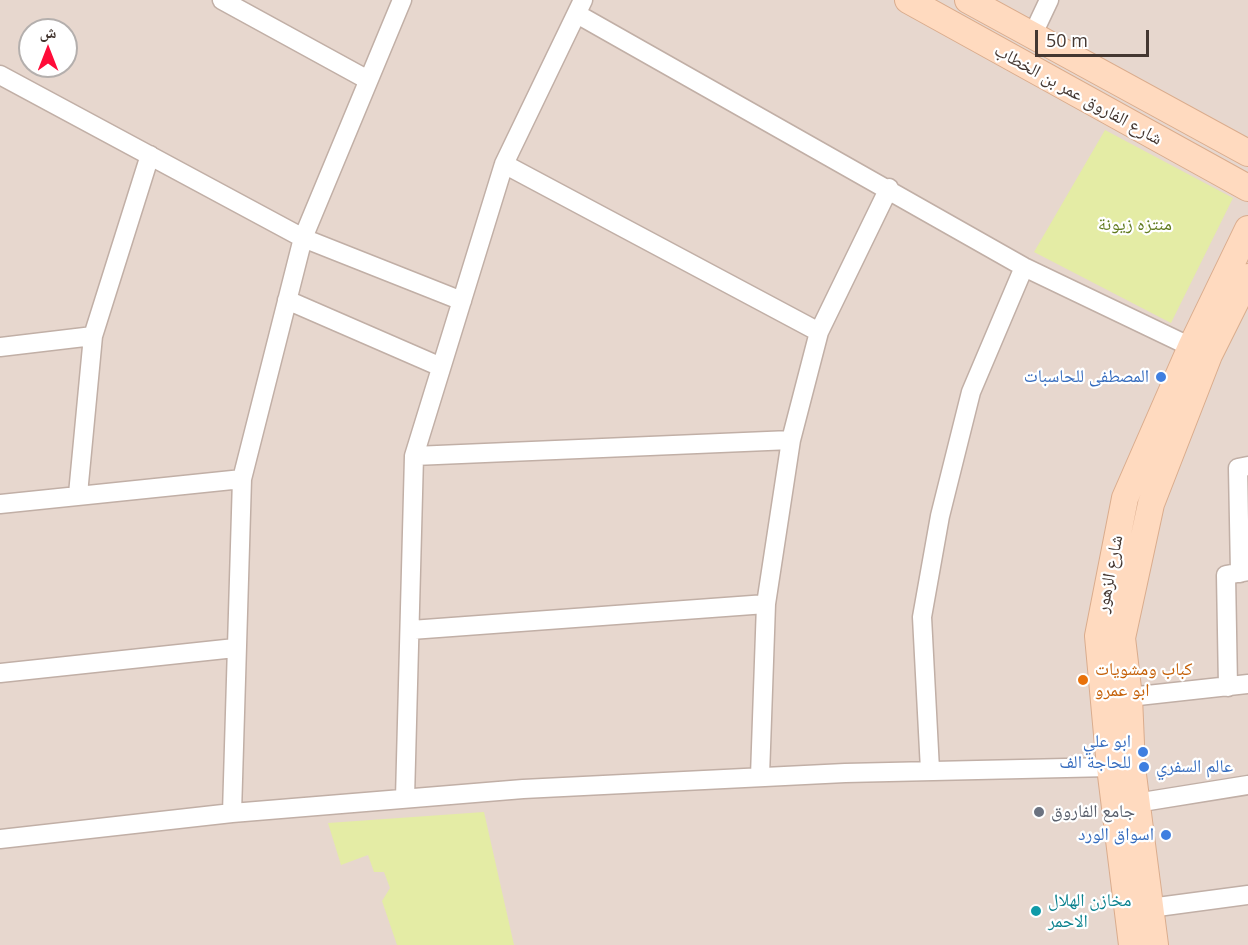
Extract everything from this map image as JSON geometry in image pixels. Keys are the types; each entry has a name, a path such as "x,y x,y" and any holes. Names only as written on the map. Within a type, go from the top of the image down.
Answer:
{"main road":[{"name":"شارع الفاروق عمر بن الخطاب","path":"908,0 1248,188"},
{"path":"968,0 1248,153"},
{"name":"شارع الزهور","path":"1132,945 1110,767 1098,636 1125,498 1191,347 1248,229"},
{"name":"شارع الزهور","path":"1155,945 1136,803 1129,698 1122,638 1151,504 1209,355 1248,277"},
{"path":"1125,498 1151,504"}],"street":[{"path":"222,0 368,80"},
{"path":"232,813 235,648 242,479 303,238 402,0"},
{"path":"1032,36 1049,0"},
{"path":"405,798 414,456 504,164 580,7 1024,267 1191,347"},
{"path":"0,75 303,238 462,301"},
{"path":"78,494 93,336 150,154"},
{"path":"504,164 819,332"},
{"path":"760,776 766,604 791,440 819,332 889,188"},
{"path":"930,770 922,617 940,516 971,392 1024,267"},
{"path":"287,300 441,367"},
{"path":"0,346 93,336"},
{"path":"414,456 791,440"},
{"path":"1228,687 1226,575 1244,572 1238,468 1248,466"},
{"path":"0,504 78,494 242,479"},
{"path":"411,630 766,604"},
{"path":"0,673 235,648"},
{"path":"1129,698 1248,684"},
{"path":"0,839 232,813 405,798 760,776 1110,767"},
{"path":"1136,803 1248,785"},
{"path":"1150,908 1248,895"}],"shaded area":[{"path":"0,0 1248,0 1248,945 0,945"}],"green space":[{"name":"منتزه زيونة","path":"1105,130 1233,198 1171,323 1034,252"},
{"path":"484,812 514,945 397,945 382,901 390,888 384,872 374,872 368,855 341,865 328,823"}],"place":[{"name":"المصطفى للحاسبات","path":"1161,377"},
{"name":"كباب ومشويات ابو عمرو","path":"1083,680"},
{"name":"ابو علي للحاجة الف","path":"1143,752"},
{"name":"عالم السفري","path":"1144,767"},
{"name":"جامع الفاروق","path":"1039,812"},
{"name":"اسواق الورد","path":"1166,835"},
{"name":"مخازن الهلال الاحمر","path":"1036,911"}]}
